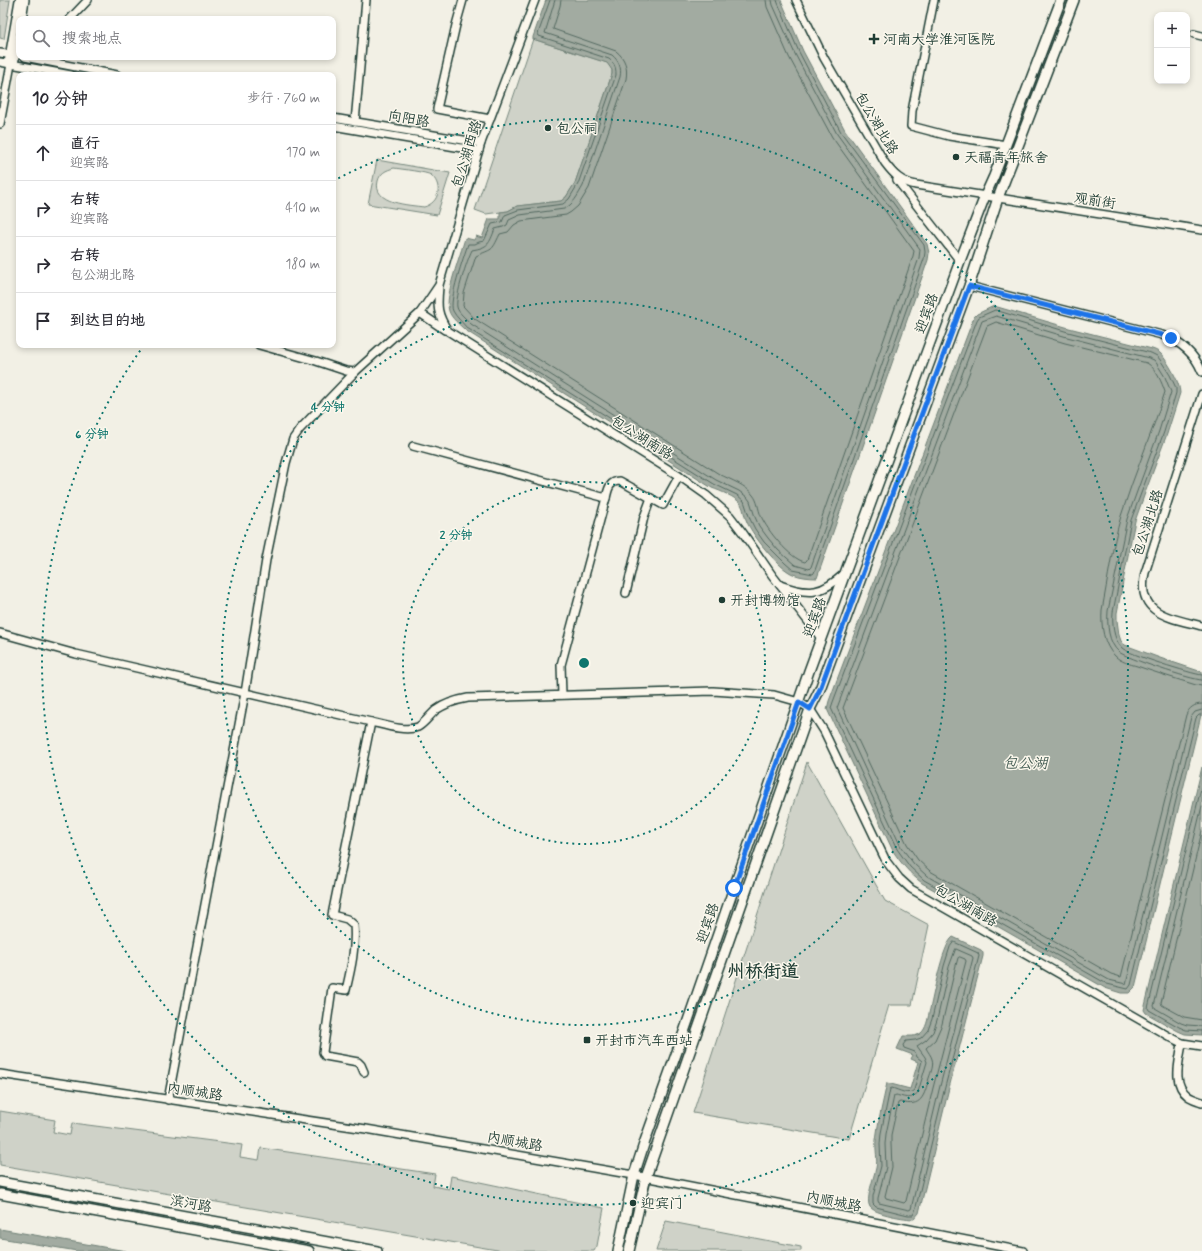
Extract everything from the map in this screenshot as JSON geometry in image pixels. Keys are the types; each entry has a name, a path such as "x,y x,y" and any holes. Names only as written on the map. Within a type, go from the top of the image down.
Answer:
{"main road":[{"name":"迎宾路","path":"618,1251 634,1175 799,702 960,261 1062,0"},
{"name":"迎宾路","path":"629,1251 646,1177 810,709 822,681 969,286 998,198 1074,0"},
{"name":"滨河路","path":"0,1182 377,1251"},
{"name":"滨河路","path":"0,1194 309,1251"}],"street":[{"path":"18,16 19,0"},
{"path":"22,16 25,0"},
{"path":"73,16 88,0"},
{"path":"355,122 366,0"},
{"path":"463,0 437,109 490,119"},
{"name":"包公湖西路","path":"168,1100 245,693 266,560 286,463 294,439 300,429 355,372 420,313 439,285 481,143 535,0"},
{"name":"包公湖北路","path":"796,0 824,58 892,173 911,184 985,196"},
{"path":"934,0 912,111 911,126 949,136 1006,145"},
{"path":"1194,34 1202,36"},
{"path":"0,124 11,64 15,55 16,41"},
{"path":"0,53 15,55"},
{"path":"44,60 102,72"},
{"path":"0,62 55,72"},
{"name":"向阳路","path":"336,119 481,143"},
{"name":"向阳路","path":"336,127 479,151"},
{"path":"892,173 960,261"},
{"name":"观前街","path":"985,196 1202,230"},
{"path":"439,285 439,313 441,321 448,332"},
{"path":"969,286 1171,338 1187,348 1201,370"},
{"name":"包公湖南路","path":"420,313 679,476 706,495 730,516 744,533 780,585 822,638"},
{"path":"270,348 346,371 355,372"},
{"name":"包公湖北路","path":"1202,394 1143,586 1144,595 1147,601 1156,612 1170,618 1202,626"},
{"path":"414,446 606,498"},
{"path":"562,695 561,665 606,498 612,483 615,481 620,481 663,505 679,476"},
{"path":"626,593 650,498"},
{"path":"780,585 798,591 816,591 824,589 832,584 846,571"},
{"name":"包公湖南路","path":"0,633 76,654 395,727 417,727 436,710 448,703 468,698 713,691 774,695 799,702 810,709 824,731 882,854 890,867 911,889 1182,1043 1202,1046"},
{"path":"364,1072 361,1064 358,1062 325,1056 323,1052 332,988 346,990 353,961 355,933 354,925 346,919 332,915 371,722"},
{"path":"1182,1043 1177,1078 1179,1084 1182,1091 1189,1097 1202,1102"},
{"name":"内顺城路","path":"0,1074 366,1129 646,1177 1023,1251"}],"shaded area":[{"path":"0,0 10,0 4,39 0,38"},
{"name":"包公祠","path":"533,39 608,63 612,70 612,74 575,183 566,197 561,201 517,206 508,211 486,214 475,210"},
{"path":"377,160 450,173 437,215 368,204","holes":["394,168 431,175 438,187 437,195 433,202 424,207 402,204 386,199 378,189 378,181 384,172"]},
{"path":"807,762 885,901 929,925 912,1005 889,1005 849,1139 693,1113"},
{"path":"0,1111 55,1120 53,1132 70,1135 72,1123 235,1144 242,1145 240,1157 259,1160 261,1148 435,1174 433,1186 449,1189 451,1176 604,1208 597,1246 594,1251 503,1251 0,1165"},
{"path":"666,1221 801,1247 801,1251 656,1251"}],"water":[{"path":"546,0 781,0 803,51 845,130 927,244 929,253 928,260 817,578 796,575 787,571 773,559 750,528 739,501 728,494 712,488 465,330 450,314 448,304 449,296 465,238 474,240 476,236 482,238 489,219 500,219 500,212 508,211 517,206 561,201 566,197 575,183 612,74 612,70 607,63 533,39"},
{"name":"包公湖","path":"994,306 1069,328 1155,350 1161,354 1173,372 1180,393 1167,434 1135,521 1117,613 1117,620 1119,635 1121,641 1125,645 1202,672 1202,711 1135,987 1129,993 1121,993 1105,988 922,883 914,876 893,851 827,709 974,317"},
{"path":"1202,767 1202,1035 1185,1034 1178,1031 1146,1013 1144,1010"},
{"path":"953,937 981,950 983,956 919,1213 914,1219 891,1216 873,1210 869,1204 870,1188 877,1161 877,1133 887,1083 910,1089 918,1062 911,1059 913,1055 897,1049 903,1036 917,1035 924,1029 945,950"},
{"path":"0,1229 126,1251 77,1251 0,1238"}],"place":[{"name":"河南大学淮河医院","path":"874,39"},
{"name":"包公祠","path":"548,128"},
{"name":"天福青年旅舍","path":"956,157"},
{"name":"开封博物馆","path":"722,600"},
{"name":"开封市汽车西站","path":"587,1040"},
{"name":"迎宾门","path":"633,1203"}],"district":[{"name":"州桥街道","path":"763,971"}],"route":[{"path":"734,888 799,702 810,709 820,689 969,286 1171,338"}]}
